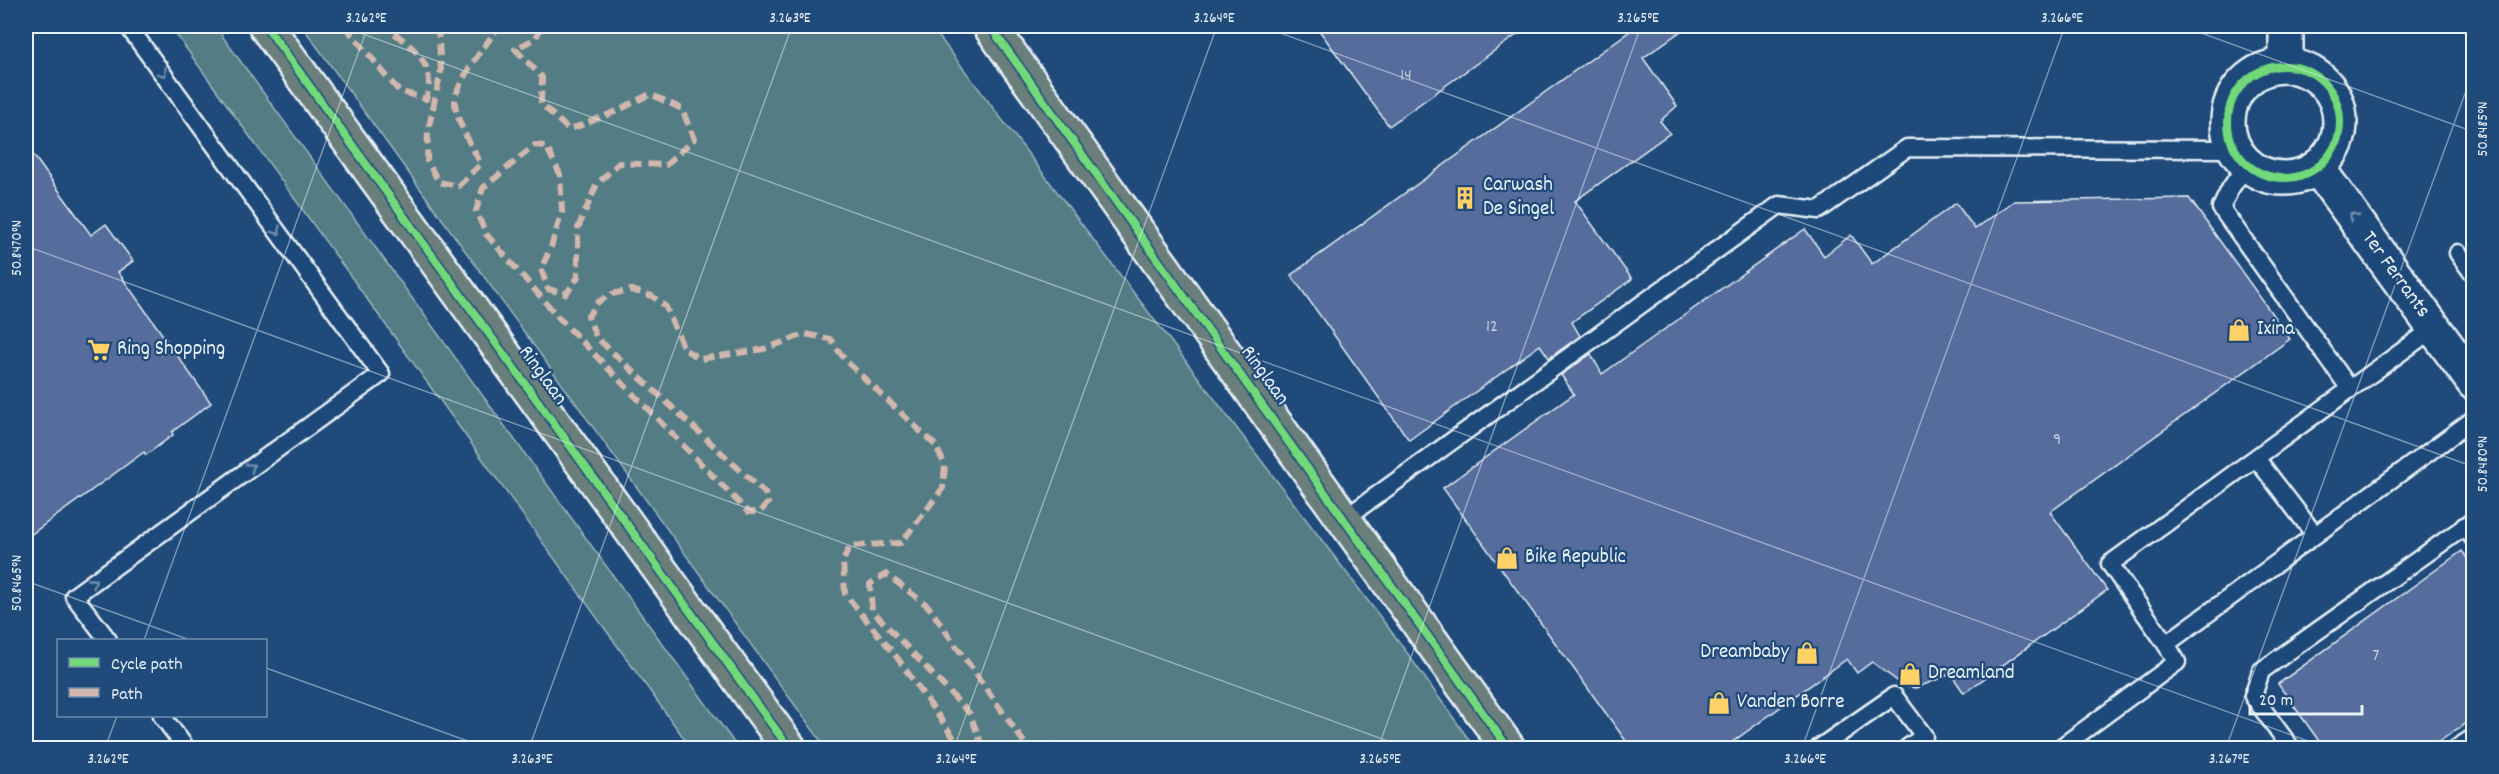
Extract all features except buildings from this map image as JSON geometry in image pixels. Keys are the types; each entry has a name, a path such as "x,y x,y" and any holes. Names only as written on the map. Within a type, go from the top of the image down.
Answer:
{"main road":[{"name":"Ringlaan","path":"266,26 789,748"},
{"name":"Ringlaan","path":"990,26 1509,748"}],"street":[{"path":"2286,26 2286,66"},
{"path":"2286,66 2313,74 2327,87 2337,103 2340,123 2336,144 2317,167 2290,178 2271,176 2241,156 2228,130 2229,111 2236,92 2250,78 2267,68 2286,66"},
{"name":"Ter Ferrants","path":"2317,167 2474,383"}],"lane":[{"path":"107,639 74,596 381,374 128,26"},
{"path":"1344,519 1779,205 1819,210 1907,148 2241,156 2221,208 2350,389"},
{"path":"2458,253 2474,274"},
{"path":"2060,748 2177,662 2110,564 2434,327"},
{"path":"2166,644 2474,419"},
{"path":"2256,458 2315,536"},
{"path":"2291,748 2253,696 2261,671 2470,528"},
{"path":"1819,748 1894,696 1924,736 1907,748"},
{"path":"163,717 186,748"},
{"path":"2457,748 2474,737"}],"green space":[{"path":"170,26 215,26 738,748 691,748"},
{"path":"302,26 931,26 1400,643 1475,748 826,748"}],"marked path":[{"path":"345,26 399,91 426,99 429,86 428,75 420,56 404,40 384,26"},
{"path":"438,26 441,71 428,131 427,161 439,182 458,186 481,164 465,135 456,111 456,95 472,63 499,26"},
{"path":"541,26 536,38 515,49 542,77 541,104 569,130 617,111 650,94 682,109 694,139 666,165 619,163 597,184 578,228 578,277 566,294 548,289 541,269 562,212 560,174 546,146 535,145 483,188 476,211 486,234 561,320 748,512 760,512 768,503 765,493 596,337 588,316 598,302 612,294 631,290 652,296 666,307 684,349 700,359 764,349 805,334 830,339 846,361 935,445 945,465 943,488 901,543 850,546 843,561 845,594 896,656 961,748"},
{"path":"983,748 970,714 872,610 870,584 886,574 928,606 1028,748"},
{"path":"1043,748 1050,745 1059,748"}],"cycle path":[{"path":"266,26 789,748"},
{"path":"990,26 1508,748"},
{"path":"2284,66 2305,71 2323,83 2335,101 2340,122 2335,143 2323,161 2305,173 2284,178 2263,173 2245,161 2233,143 2228,122 2233,101 2245,83 2263,71 2284,66"}],"place":[{"name":"Carwash De Singel","path":"1465,198"},
{"name":"Ixina","path":"2239,330"},
{"name":"Ring Shopping","path":"99,350"},
{"name":"Bike Republic","path":"1507,558"},
{"name":"Dreambaby","path":"1807,653"},
{"name":"Dreamland","path":"1910,674"},
{"name":"Vanden Borre","path":"1719,703"}]}
